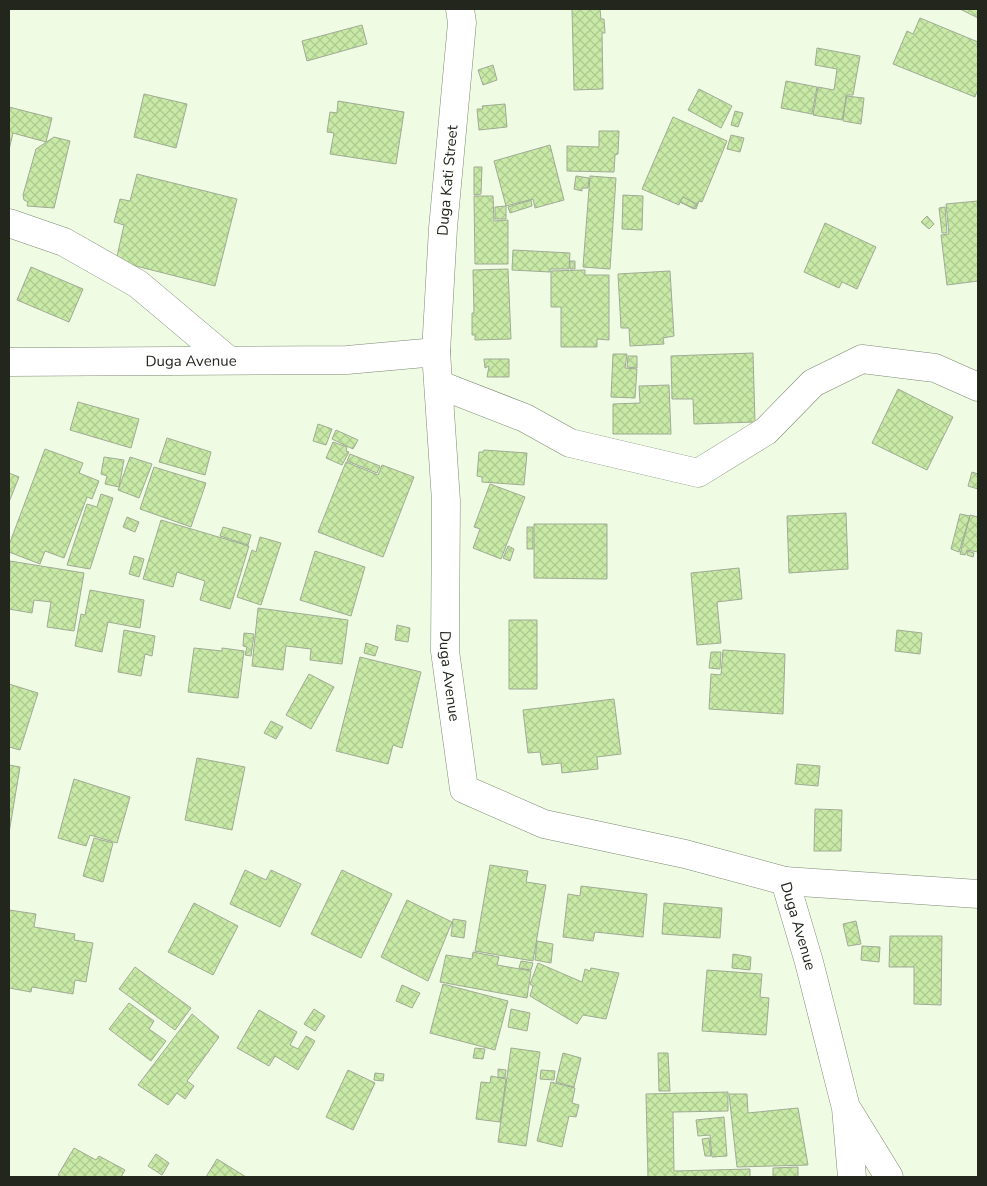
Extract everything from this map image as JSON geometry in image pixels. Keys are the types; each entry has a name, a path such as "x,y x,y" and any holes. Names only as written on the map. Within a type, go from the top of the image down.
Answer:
{"street":[{"name":"Duga Kati Street","path":"436,352 443,228 462,23 460,9"},
{"path":"9,223 64,242 138,284 227,359"},
{"name":"Duga Avenue","path":"9,362 227,359 347,360 436,352 440,384 446,501 445,651 464,789 544,824 685,854 784,881 809,962 846,1108 852,1177"},
{"path":"440,384 524,418 570,443 698,474 766,431 813,383 862,359 935,368 978,387"},
{"path":"784,881 978,894"},
{"path":"846,1108 889,1177"}],"building":[{"path":"572,9 600,9 601,19 604,19 605,33 602,33 603,89 574,90"},
{"path":"960,9 978,9 978,18"},
{"path":"920,18 978,42 978,89 975,97 893,64 907,31 913,34"},
{"path":"362,25 367,44 307,61 302,41"},
{"path":"817,48 860,56 853,95 847,95 842,120 813,115 818,87 834,90 837,69 815,65"},
{"path":"493,65 497,80 483,85 478,70"},
{"path":"786,81 817,87 812,114 781,108"},
{"path":"699,89 732,106 721,128 688,110"},
{"path":"144,94 187,104 176,148 134,137"},
{"path":"846,96 864,98 861,124 843,121"},
{"path":"338,101 404,112 396,164 330,154 334,133 327,132 330,112 337,113"},
{"path":"505,104 507,127 479,130 477,109 483,109 482,106"},
{"path":"9,107 52,118 46,142 13,133 9,150"},
{"path":"735,111 743,113 738,127 731,125"},
{"path":"673,117 727,141 702,202 699,201 696,209 680,202 679,205 642,189"},
{"path":"599,131 619,131 618,154 615,155 614,172 567,171 567,146 599,147"},
{"path":"731,135 744,138 740,152 727,149"},
{"path":"54,137 70,141 54,208 27,206 28,202 24,200 23,195 36,149"},
{"path":"550,145 564,200 535,208 533,199 506,206 494,161"},
{"path":"474,167 482,167 481,194 474,195"},
{"path":"137,174 237,199 215,286 116,261 124,225 114,222 120,199 130,201"},
{"path":"576,176 589,178 588,188 582,188 582,191 574,189"},
{"path":"590,176 616,178 610,269 583,267"},
{"path":"623,195 643,196 642,230 622,229"},
{"path":"474,196 493,196 494,221 508,220 508,264 475,264"},
{"path":"683,197 697,204 694,209 680,202"},
{"path":"531,200 532,206 510,213 508,207"},
{"path":"978,201 978,281 947,285 941,235 949,234 946,204"},
{"path":"506,206 506,219 495,219 495,207"},
{"path":"945,207 947,233 942,233 939,208"},
{"path":"927,216 934,224 929,229 921,222"},
{"path":"825,223 876,247 857,289 842,282 839,288 804,272"},
{"path":"513,250 570,253 569,269 550,269 550,272 512,270"},
{"path":"570,261 575,261 575,269 570,269"},
{"path":"31,267 83,289 69,322 17,300"},
{"path":"508,269 511,339 475,340 475,335 472,335 472,313 474,313 473,270"},
{"path":"585,270 585,275 609,275 609,340 597,339 597,347 561,347 561,307 551,307 551,271"},
{"path":"670,271 674,336 663,338 664,344 630,346 629,328 621,328 618,274"},
{"path":"753,353 755,422 694,424 693,399 672,399 671,356"},
{"path":"613,354 627,354 625,368 637,369 635,398 611,397"},
{"path":"628,356 637,356 637,368 627,367"},
{"path":"484,359 509,359 509,377 487,377 489,366 485,368"},
{"path":"669,385 671,434 613,434 613,404 640,403 639,386"},
{"path":"898,389 953,417 927,470 872,443"},
{"path":"78,402 139,419 131,448 70,430"},
{"path":"318,424 332,429 326,445 313,441"},
{"path":"336,430 358,440 353,449 332,439"},
{"path":"167,438 211,452 205,475 159,462"},
{"path":"333,442 347,447 346,451 349,452 342,465 326,458"},
{"path":"45,449 83,463 79,473 99,481 92,499 87,497 64,558 45,551 40,564 9,552 9,545"},
{"path":"484,450 527,453 524,485 482,482 482,477 477,476 479,452"},
{"path":"350,454 380,466 377,473 347,461"},
{"path":"104,457 124,460 119,487 105,484 107,476 101,474"},
{"path":"130,457 152,464 139,498 118,490"},
{"path":"346,462 378,475 382,465 414,477 383,557 318,532"},
{"path":"154,467 206,483 191,527 140,509"},
{"path":"972,472 978,474 978,489 968,486"},
{"path":"9,473 19,477 9,502"},
{"path":"490,484 525,497 501,559 473,548 480,529 474,527"},
{"path":"101,494 113,498 90,569 67,565 87,504 97,507"},
{"path":"846,513 848,569 789,573 787,516"},
{"path":"960,514 970,516 959,552 951,549"},
{"path":"970,515 978,517 978,552 967,550 965,555 960,554"},
{"path":"127,517 139,522 135,532 123,527"},
{"path":"161,520 249,546 230,609 200,600 205,581 177,572 173,587 143,579"},
{"path":"534,524 607,524 607,579 534,578"},
{"path":"223,527 251,535 248,545 220,536"},
{"path":"527,527 533,527 533,549 527,549"},
{"path":"260,537 281,543 261,605 237,597 252,550 256,552"},
{"path":"508,546 514,549 510,561 503,558"},
{"path":"315,551 365,567 351,616 300,600"},
{"path":"967,551 974,553 973,557 967,555"},
{"path":"134,556 144,559 139,577 129,574"},
{"path":"10,561 84,573 74,631 47,627 51,602 34,600 32,613 9,609"},
{"path":"739,568 742,599 717,602 721,643 697,645 691,573"},
{"path":"90,590 144,600 140,628 108,622 102,652 75,646 81,614 85,615"},
{"path":"258,608 348,620 342,664 310,660 311,649 286,646 283,670 252,666"},
{"path":"509,620 537,620 537,689 509,689"},
{"path":"397,625 410,628 408,642 395,640"},
{"path":"124,630 155,636 152,656 145,654 141,676 118,672"},
{"path":"897,630 922,633 920,654 895,651"},
{"path":"244,633 254,634 251,656 245,655 247,647 243,646"},
{"path":"366,643 378,647 375,656 364,653"},
{"path":"194,648 222,651 222,648 244,651 238,698 188,692"},
{"path":"723,650 785,654 783,714 709,709 711,674 721,675"},
{"path":"711,652 721,652 720,669 709,668"},
{"path":"360,657 421,672 402,748 393,745 388,764 336,751"},
{"path":"309,674 334,687 311,729 286,715"},
{"path":"9,684 38,693 20,750 9,747"},
{"path":"614,699 621,754 597,757 598,769 562,773 561,763 542,765 540,752 528,753 523,710"},
{"path":"271,721 283,727 276,739 264,733"},
{"path":"197,758 245,767 232,830 185,820"},
{"path":"797,764 820,766 818,786 795,784"},
{"path":"9,765 20,767 9,833"},
{"path":"74,779 130,797 117,843 90,835 86,846 58,838"},
{"path":"815,809 842,810 841,851 814,851"},
{"path":"94,838 113,843 103,882 83,876"},
{"path":"490,865 528,871 526,882 546,885 533,961 475,951"},
{"path":"245,870 266,880 271,870 301,884 280,927 230,904"},
{"path":"342,870 392,894 361,958 311,934"},
{"path":"581,886 647,894 643,937 595,932 593,941 563,937 568,894 580,896"},
{"path":"407,900 452,922 428,981 381,957"},
{"path":"194,903 238,926 213,975 168,952"},
{"path":"664,903 722,908 720,938 662,934"},
{"path":"9,910 36,914 34,927 75,934 74,940 93,943 86,982 75,980 73,994 32,987 31,992 9,988"},
{"path":"453,919 466,921 464,938 451,936"},
{"path":"856,921 861,944 848,946 843,924"},
{"path":"890,936 942,936 941,1005 914,1004 914,967 889,967"},
{"path":"537,941 553,944 551,963 535,960"},
{"path":"862,946 880,947 879,962 861,960"},
{"path":"473,952 499,957 497,965 531,971 527,998 440,982 446,955 472,959"},
{"path":"733,954 751,957 750,970 732,968"},
{"path":"521,961 533,963 531,970 519,968"},
{"path":"538,963 582,982 585,969 590,971 591,968 619,973 606,1019 583,1015 577,1024 530,996 533,986 530,984"},
{"path":"135,967 191,1008 175,1030 119,989"},
{"path":"707,970 762,974 760,997 769,998 766,1035 702,1031"},
{"path":"443,984 508,1001 495,1050 430,1033"},
{"path":"402,985 420,993 412,1008 396,1001"},
{"path":"129,1003 154,1021 149,1029 166,1041 151,1061 109,1029"},
{"path":"314,1009 325,1016 315,1031 304,1024"},
{"path":"511,1009 530,1013 527,1031 508,1027"},
{"path":"259,1010 297,1032 290,1045 298,1049 306,1036 315,1041 298,1070 275,1056 269,1066 237,1048"},
{"path":"192,1014 219,1037 187,1081 194,1086 185,1099 177,1093 168,1105 138,1085"},
{"path":"475,1048 485,1049 483,1059 473,1058"},
{"path":"511,1048 540,1052 526,1146 498,1142"},
{"path":"563,1053 581,1058 574,1087 556,1082"},
{"path":"658,1053 668,1053 670,1091 659,1091"},
{"path":"498,1069 506,1070 505,1078 498,1077"},
{"path":"348,1070 375,1083 353,1130 326,1117"},
{"path":"541,1070 555,1071 554,1080 540,1079"},
{"path":"375,1073 384,1074 383,1081 374,1080"},
{"path":"491,1076 506,1079 500,1122 476,1119 481,1082 490,1083"},
{"path":"551,1082 575,1088 572,1103 579,1105 576,1117 569,1116 562,1147 537,1141"},
{"path":"728,1092 728,1111 673,1112 674,1171 750,1169 750,1177 648,1177 646,1094"},
{"path":"729,1094 747,1094 748,1113 798,1108 808,1165 737,1167"},
{"path":"724,1117 727,1156 712,1157 710,1135 698,1136 696,1120"},
{"path":"709,1138 711,1156 705,1156 702,1139"},
{"path":"74,1148 96,1160 99,1156 125,1170 121,1177 62,1177 58,1175"},
{"path":"156,1154 169,1163 162,1175 148,1166"},
{"path":"217,1159 246,1177 206,1177"},
{"path":"798,1167 798,1177 773,1177 773,1168"}]}
